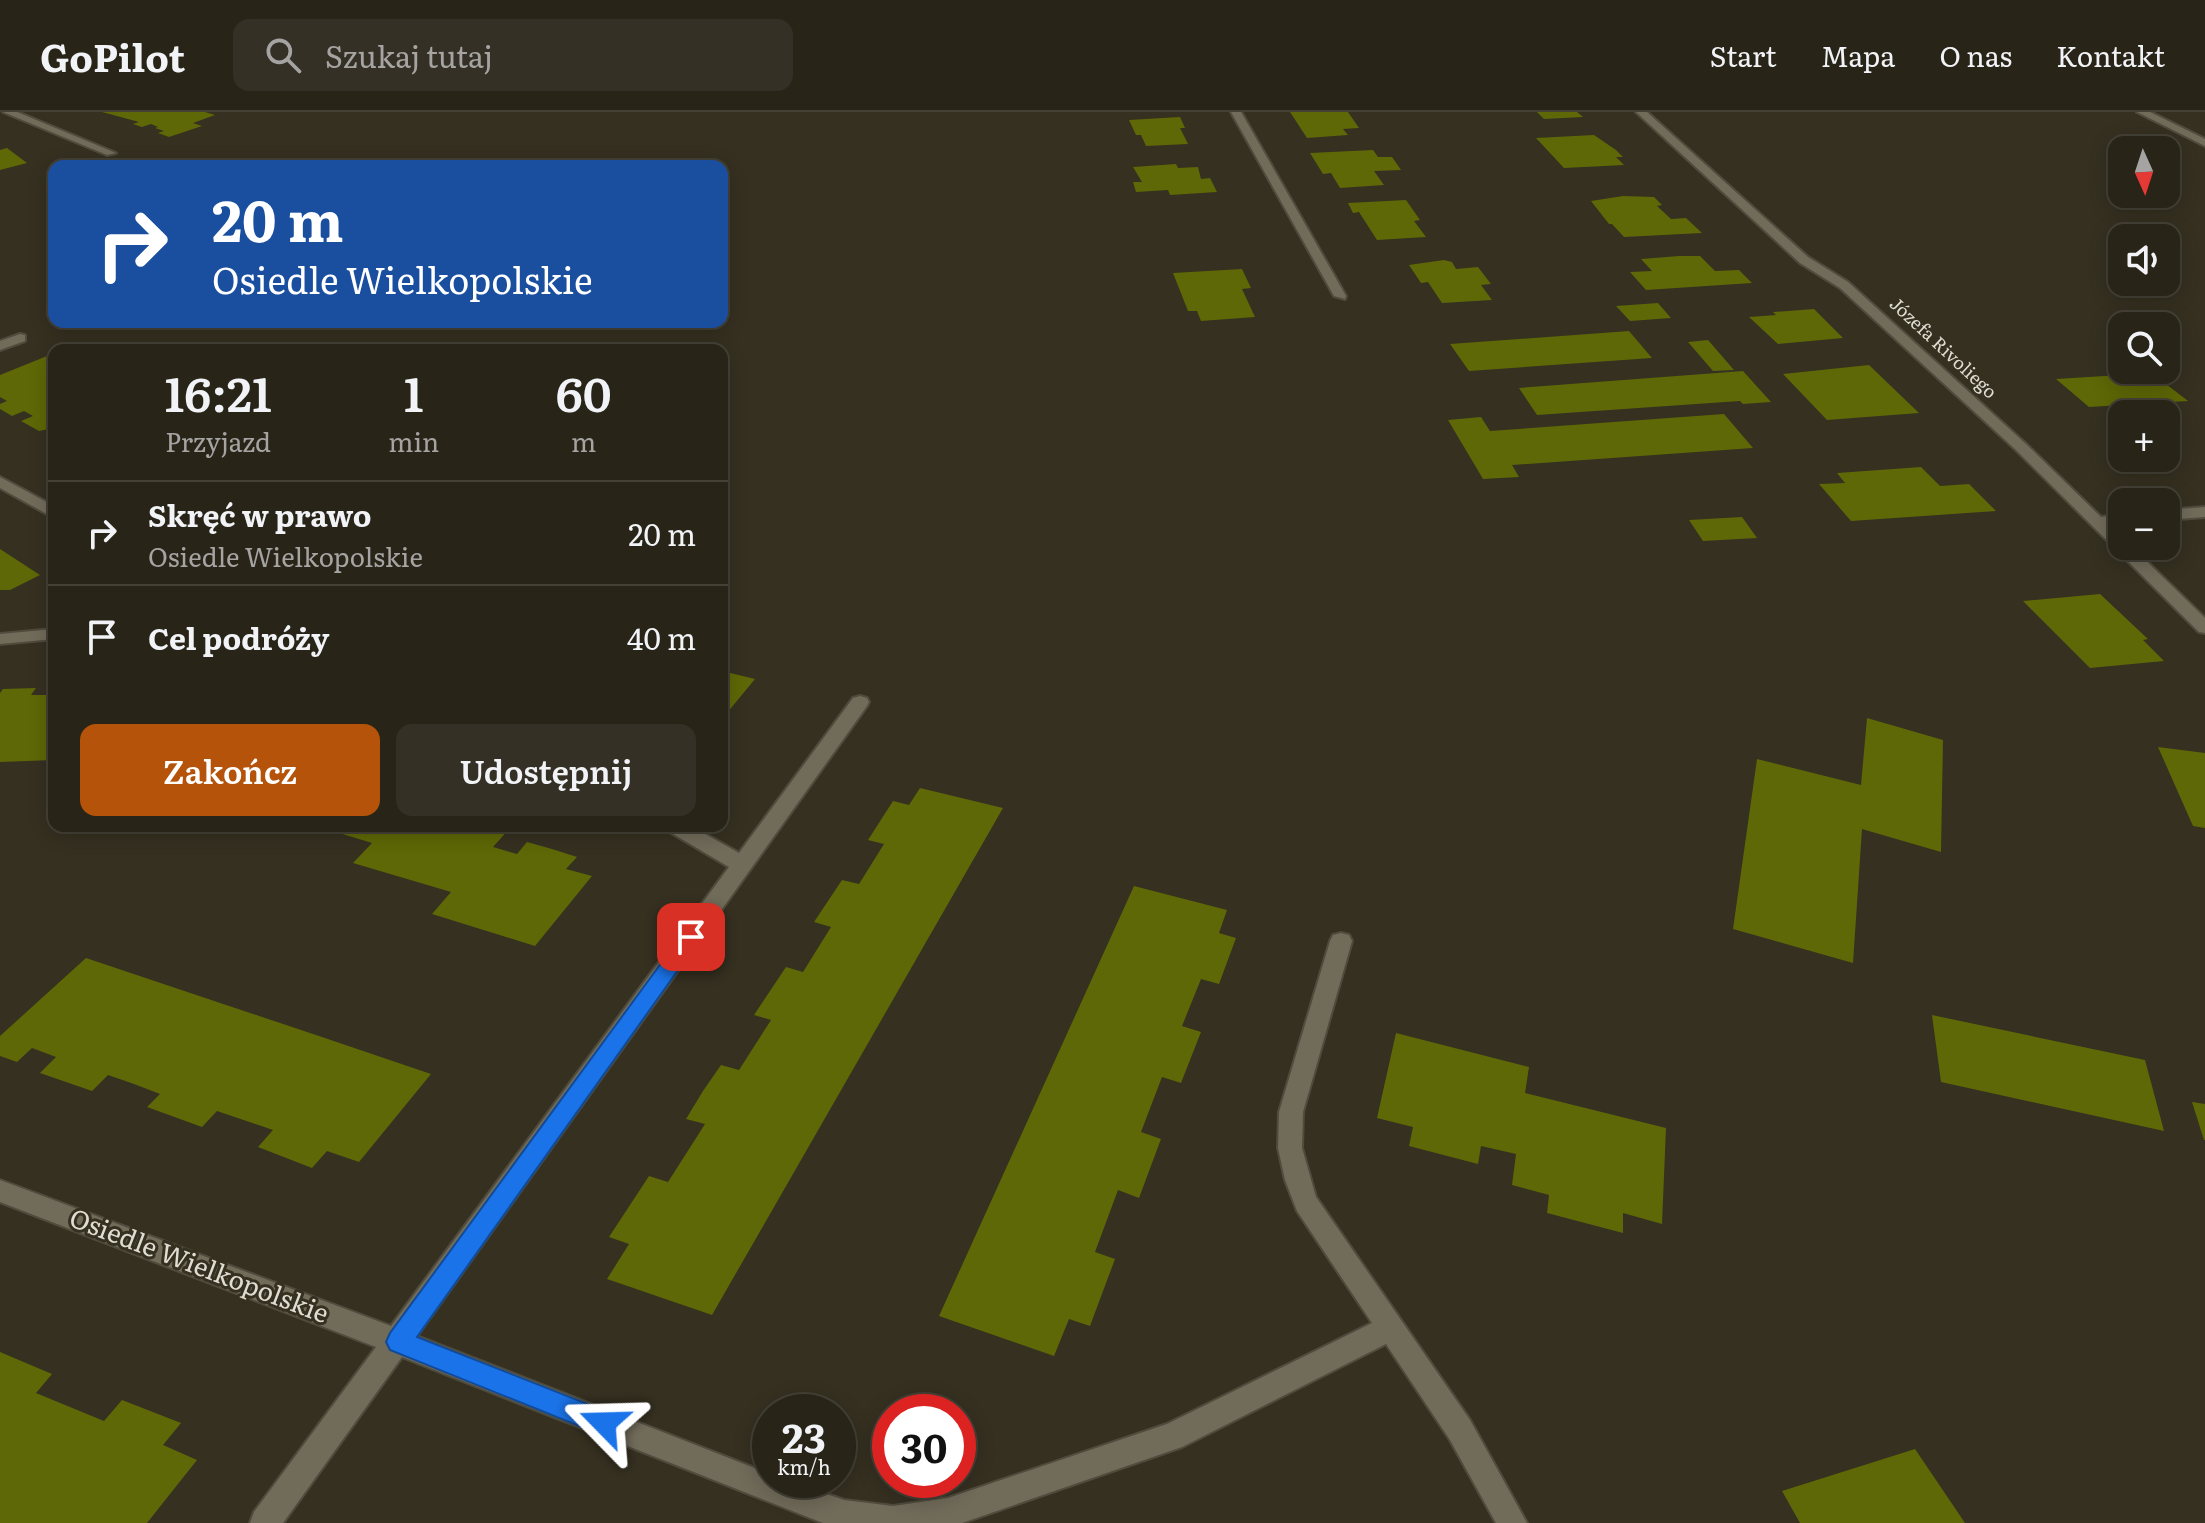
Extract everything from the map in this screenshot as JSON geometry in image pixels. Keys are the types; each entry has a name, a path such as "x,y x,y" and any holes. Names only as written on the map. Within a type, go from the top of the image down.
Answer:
{"street":[{"path":"8,112 111,153"},
{"path":"1236,112 1340,296"},
{"name":"Józefa Rivoliego","path":"1641,112 1804,260 1844,285 2021,447 2205,628"},
{"path":"2142,112 2205,143"},
{"path":"0,127 27,120"},
{"path":"0,346 20,338"},
{"path":"0,482 48,509"},
{"path":"37,503 48,498"},
{"path":"2180,514 2205,512"},
{"path":"2096,522 2108,521"},
{"path":"0,639 48,635"},
{"path":"265,1523 860,702"},
{"path":"685,832 743,865"},
{"path":"1341,941 1291,1112 1287,1141 1306,1203 1460,1430 1512,1523"},
{"name":"Osiedle Wielkopolskie","path":"0,1191 398,1342 810,1504 844,1515 893,1521 948,1513 1172,1437 1391,1328"}],"building":[{"path":"102,112 205,112 215,115 193,123 202,126 169,137 158,133 164,131 151,124 142,127 133,124 139,122"},
{"path":"1290,112 1348,112 1359,128 1343,129 1348,135 1307,138"},
{"path":"1537,112 1577,112 1583,117 1544,119"},
{"path":"1180,117 1185,128 1180,128 1188,144 1146,146 1129,120"},
{"path":"1594,135 1623,157 1616,157 1624,165 1564,168 1536,138"},
{"path":"7,148 27,163 0,170 0,150"},
{"path":"1373,150 1378,157 1392,157 1401,170 1374,171 1384,185 1340,188 1331,173 1323,174 1310,153"},
{"path":"1176,164 1178,168 1198,167 1201,179 1210,178 1217,192 1170,195 1168,190 1136,192 1133,182 1142,182 1133,167"},
{"path":"1623,196 1654,197 1662,205 1657,206 1671,219 1686,218 1702,233 1624,237 1591,201"},
{"path":"1406,200 1420,220 1414,221 1426,237 1377,240 1359,212 1353,213 1348,203"},
{"path":"1700,256 1715,271 1739,270 1752,283 1646,290 1630,272 1652,271 1641,259"},
{"path":"1444,260 1452,262 1456,269 1478,267 1491,284 1481,285 1492,300 1442,303 1428,282 1421,283 1409,265"},
{"path":"1242,269 1251,288 1242,289 1255,317 1201,321 1197,311 1188,311 1173,273"},
{"path":"1658,303 1671,318 1630,321 1616,306"},
{"path":"1814,309 1843,338 1778,344 1749,317 1776,315 1773,312"},
{"path":"1629,331 1652,358 1469,371 1450,344"},
{"path":"1708,340 1734,370 1713,371 1688,342"},
{"path":"48,357 48,429 39,431 21,421 33,416 24,411 12,416 0,409 0,404 7,401 0,397 0,375"},
{"path":"1869,365 1919,413 1827,420 1783,374"},
{"path":"1743,371 1771,402 1743,404 1740,401 1537,415 1519,388"},
{"path":"2108,376 2108,384 2166,384 2188,401 2108,400 2108,406 2089,407 2056,379"},
{"path":"1724,414 1753,448 1512,465 1519,477 1483,479 1448,420 1481,417 1490,431"},
{"path":"1921,467 1940,486 1969,484 1996,511 1851,521 1819,484 1845,483 1837,473"},
{"path":"1742,517 1757,538 1703,541 1689,520"},
{"path":"0,549 40,575 10,590 0,590"},
{"path":"2100,594 2148,639 2143,640 2164,661 2090,668 2023,601"},
{"path":"728,672 755,679 728,712"},
{"path":"36,688 31,695 48,695 48,760 0,762 0,693 3,689"},
{"path":"1867,718 1943,740 1941,852 1862,829 1853,963 1733,929 1757,759 1861,785"},
{"path":"2158,747 2205,753 2205,828 2193,826"},
{"path":"920,788 1003,808 712,1315 607,1279 629,1244 609,1237 649,1176 668,1182 705,1124 686,1119 703,1091 721,1065 739,1070 771,1020 754,1015 786,967 803,972 831,927 814,922 842,880 859,884 884,844 868,840 893,801 909,805"},
{"path":"336,832 506,832 493,847 517,854 527,842 552,849 577,857 566,869 592,876 535,946 432,914 451,892 353,863 372,843"},
{"path":"1134,886 1227,910 1219,933 1236,938 1219,984 1201,979 1182,1026 1201,1032 1181,1083 1162,1077 1141,1132 1161,1139 1139,1198 1118,1190 1095,1252 1115,1259 1090,1326 1069,1319 1054,1356 939,1316"},
{"path":"86,958 431,1074 359,1162 327,1151 312,1168 258,1147 273,1130 217,1111 202,1127 147,1107 160,1094 108,1075 92,1091 40,1073 56,1057 32,1048 17,1062 0,1056 0,1036"},
{"path":"1932,1015 2145,1060 2164,1131 1941,1082"},
{"path":"1396,1033 1529,1067 1525,1093 1666,1128 1662,1224 1623,1213 1623,1233 1547,1213 1549,1195 1512,1185 1516,1154 1481,1146 1478,1164 1409,1146 1413,1127 1377,1118"},
{"path":"2192,1102 2205,1104 2205,1140 2204,1140"},
{"path":"0,1352 52,1374 36,1393 104,1421 122,1400 181,1423 163,1445 197,1460 147,1523 0,1523"},
{"path":"1915,1449 1965,1523 1800,1523 1782,1491"}],"route":[{"path":"604,1423 398,1342 691,937"}]}
